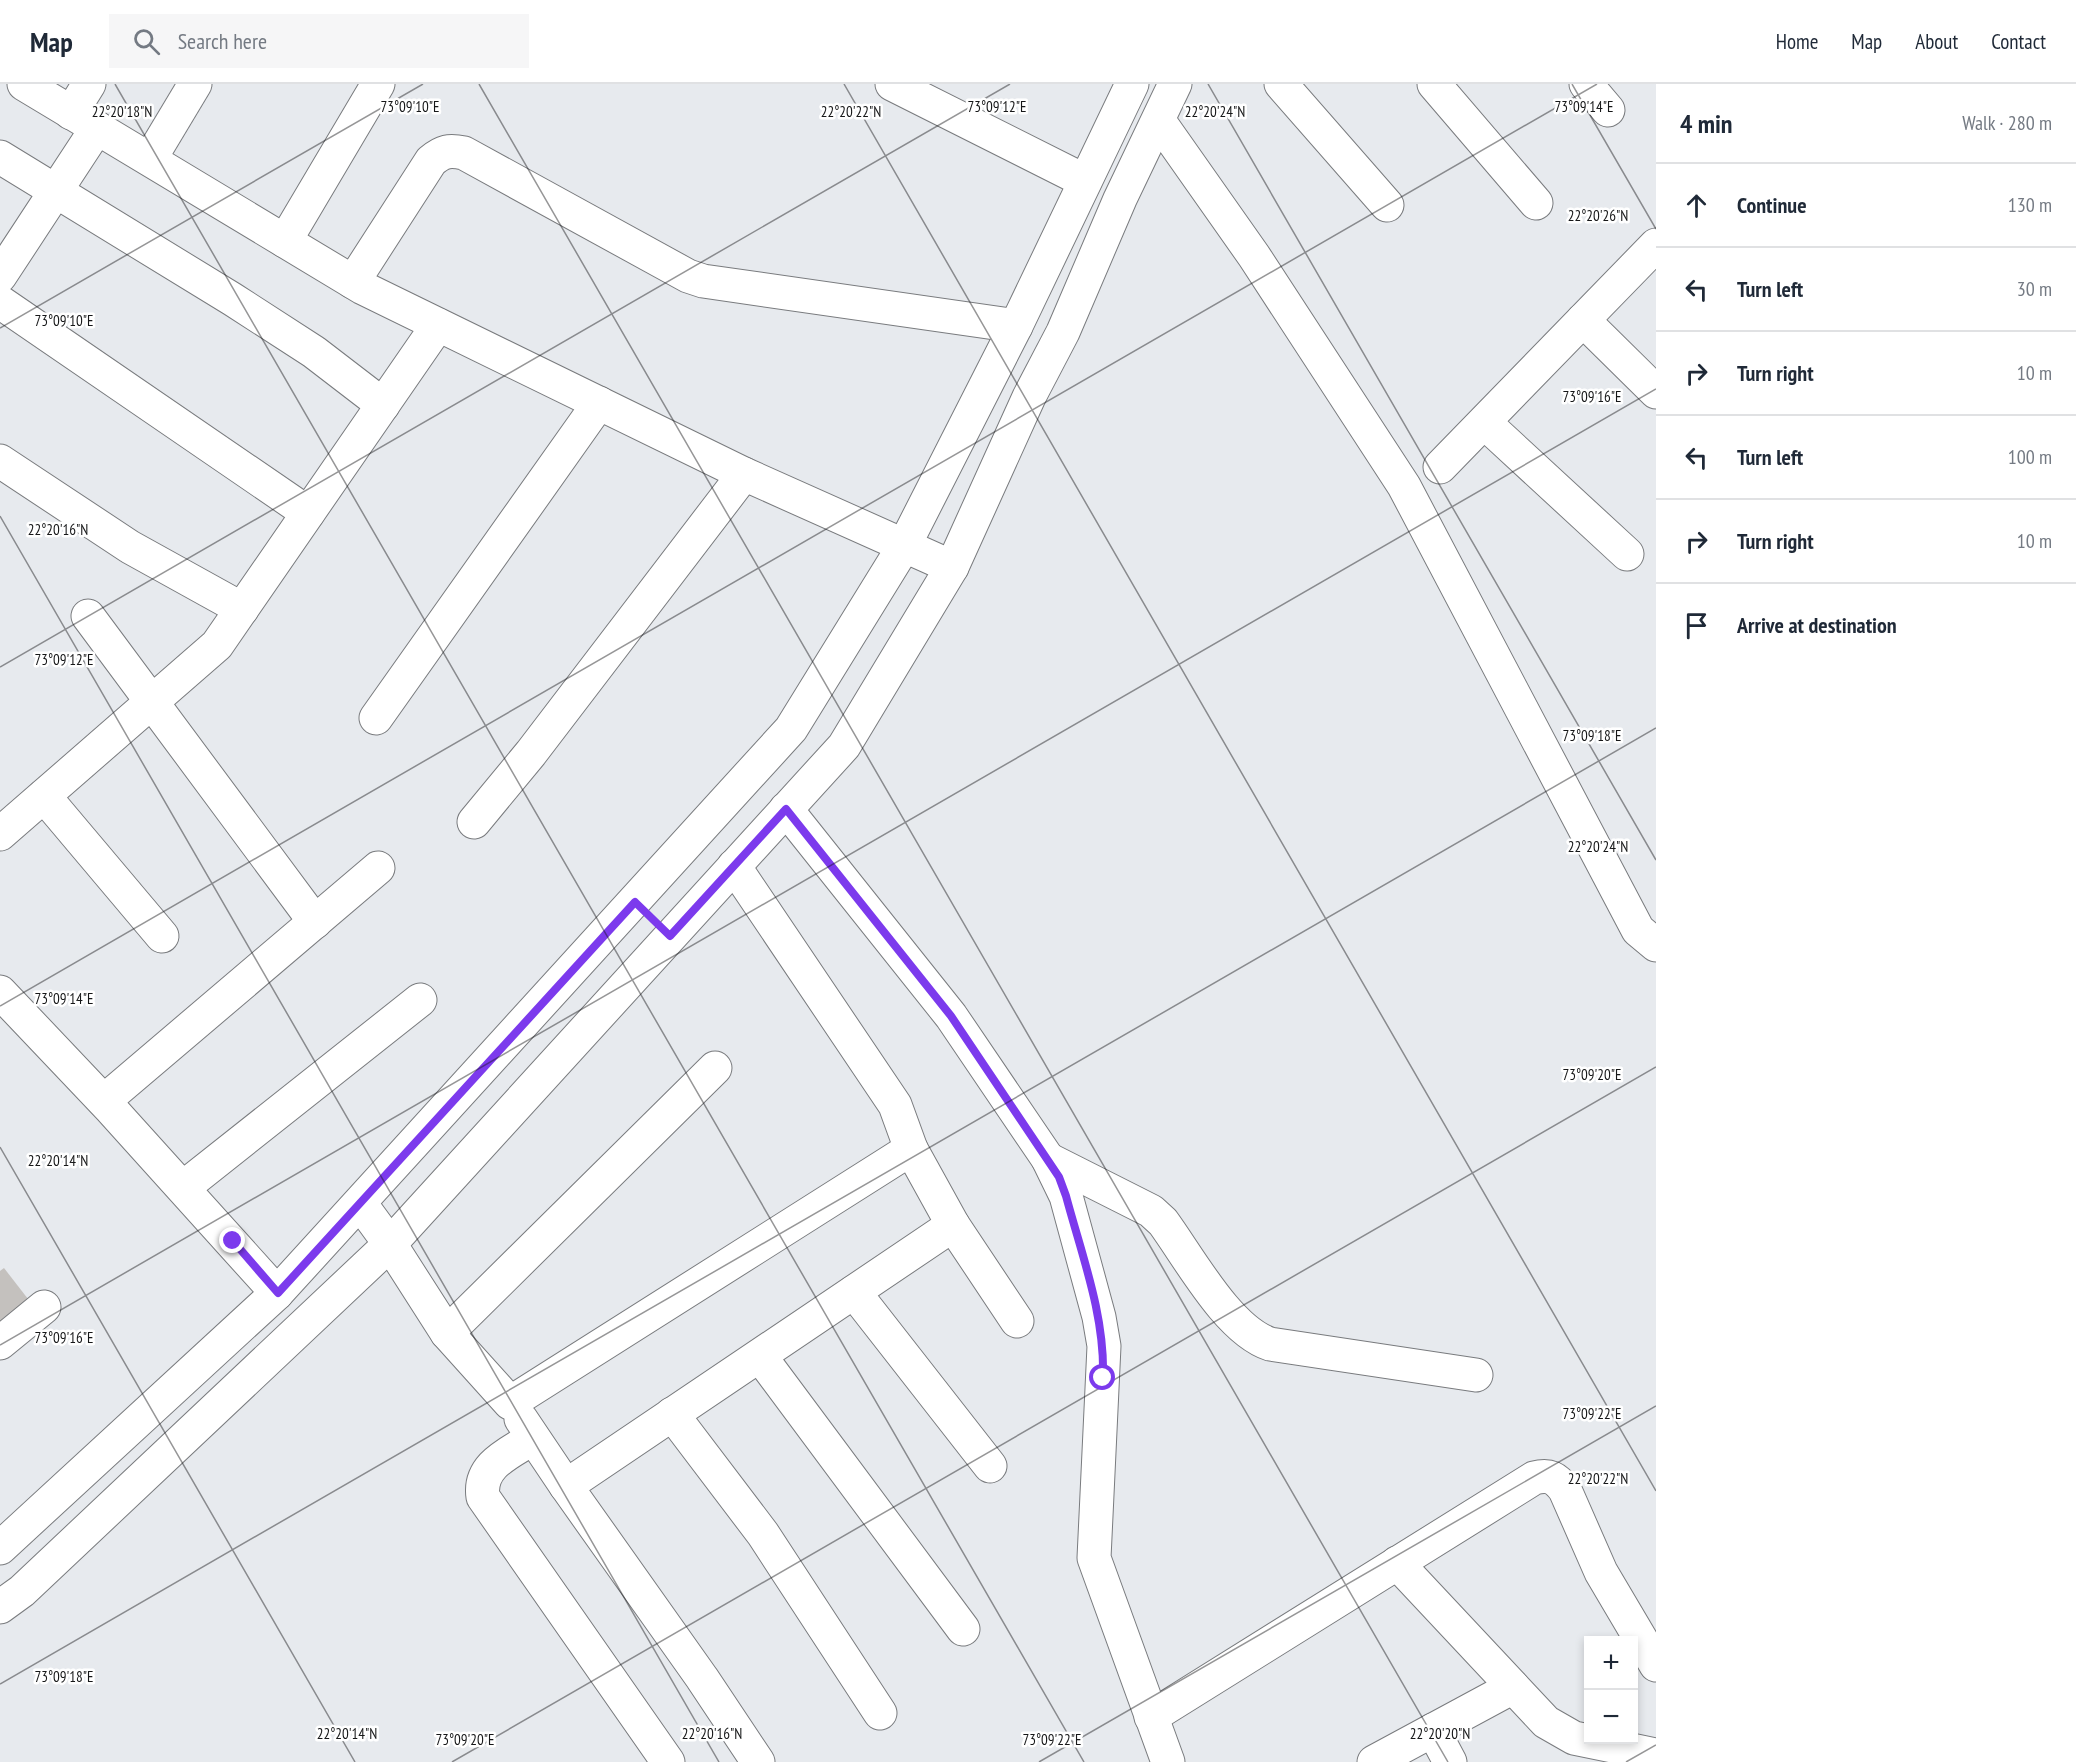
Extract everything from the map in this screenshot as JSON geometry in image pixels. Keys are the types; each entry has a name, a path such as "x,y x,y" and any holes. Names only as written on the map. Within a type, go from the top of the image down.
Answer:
{"street":[{"path":"24,84 353,282 744,474 952,567"},
{"path":"4,262 55,192 84,120 89,84"},
{"path":"150,159 195,84"},
{"path":"285,241 378,84"},
{"path":"892,84 1085,181"},
{"path":"0,1548 278,1293 791,729 904,546 1016,326 1132,84"},
{"path":"0,1567 11,1599 390,1244 844,746 952,567 1029,397 1063,332 1120,199 1175,84"},
{"path":"1281,84 1387,205"},
{"path":"1434,84 1536,203"},
{"path":"1586,84 1608,110"},
{"path":"1159,121 1254,256 1404,486 1638,930 1656,945"},
{"path":"353,282 431,161 440,153 450,150 464,153 688,276 703,281 1016,326"},
{"path":"0,156 314,352 383,405"},
{"path":"1440,467 1656,245"},
{"path":"0,302 308,513"},
{"path":"1583,320 1656,392"},
{"path":"0,834 218,645 438,325"},
{"path":"376,718 598,403"},
{"path":"1485,423 1628,554"},
{"path":"0,461 130,547 242,609"},
{"path":"474,822 531,753 744,474"},
{"path":"88,616 153,700 315,922"},
{"path":"44,796 162,936"},
{"path":"786,809 945,1009 1048,1159 1066,1196 1099,1317 1104,1346 1094,1558 1168,1762"},
{"path":"734,866 895,1105 911,1149 953,1225 1017,1321"},
{"path":"104,1101 378,868"},
{"path":"635,902 670,936"},
{"path":"0,992 104,1101 278,1293"},
{"path":"184,1188 420,1000"},
{"path":"447,1333 715,1068"},
{"path":"510,1402 911,1149"},
{"path":"1048,1159 1151,1211 1163,1222 1234,1321 1255,1339 1270,1344 1476,1376"},
{"path":"360,1203 390,1244 447,1333 510,1402 758,1762"},
{"path":"566,1486 953,1225"},
{"path":"854,1292 990,1466"},
{"path":"0,1343 44,1307"},
{"path":"760,1356 831,1447 963,1629"},
{"path":"672,1414 763,1534 880,1713"},
{"path":"533,1438 491,1466 481,1486 483,1497 668,1762"},
{"path":"1151,1717 1534,1478 1547,1475 1557,1479 1565,1490 1601,1572 1656,1665"},
{"path":"1397,1563 1546,1722 1561,1733 1574,1738 1656,1755"},
{"path":"1374,1762 1513,1686"},
{"path":"1433,1730 1450,1762"}],"building":[{"path":"4,1268 35,1308 0,1330 0,1271"}],"route":[{"path":"233,1241 278,1293 635,902 670,936 786,809 951,1016 1059,1177 1099,1317 1104,1346 1103,1378"}]}
